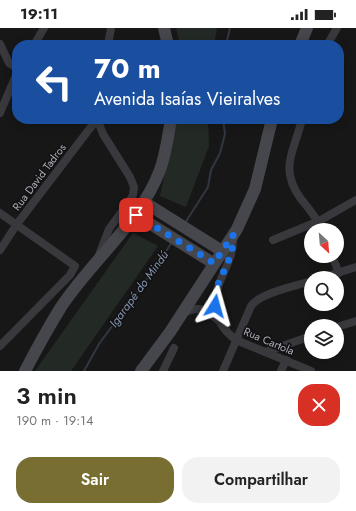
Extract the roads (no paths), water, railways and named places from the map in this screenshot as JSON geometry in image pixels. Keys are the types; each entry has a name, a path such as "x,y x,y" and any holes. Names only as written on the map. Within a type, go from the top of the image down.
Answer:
{"main road":[{"path":"164,28 167,40"},
{"path":"302,40 307,28"},
{"path":"25,371 61,307 136,215 144,202 160,170 166,149 170,124"},
{"path":"142,371 233,235 255,189 271,124"},
{"path":"144,202 222,251"},
{"path":"136,215 214,263"}],"street":[{"path":"37,40 44,28"},
{"path":"109,40 110,28"},
{"path":"330,40 337,28"},
{"path":"0,44 9,63 12,65"},
{"path":"0,64 9,63"},
{"path":"0,112 12,84"},
{"name":"Rua David Tadros","path":"0,250 17,224 93,124"},
{"path":"98,260 109,229 133,195 134,187 130,177 103,134 99,124"},
{"path":"300,124 289,162 289,171 295,189 319,221"},
{"path":"273,240 319,221 356,200"},
{"path":"0,213 74,266 70,276 0,346"},
{"path":"218,320 215,306 215,295 218,284 232,255 233,235"},
{"path":"344,271 356,267"},
{"path":"223,371 255,301 266,295 304,283"},
{"name":"Rua Cartola","path":"181,314 193,309 202,309 218,320 227,332 236,340 311,371"},
{"path":"344,325 356,321"},
{"path":"265,352 304,338"},
{"path":"162,371 174,348"},
{"path":"281,371 286,360"}],"waterway":[{"name":"Igarapé do Mindú","path":"227,40 230,28"},
{"name":"Igarapé do Mindú","path":"185,223 208,187 211,170 220,153 225,134 224,124"},
{"name":"Igarapé do Mindú","path":"84,371 99,344 155,268 172,242"}]}
